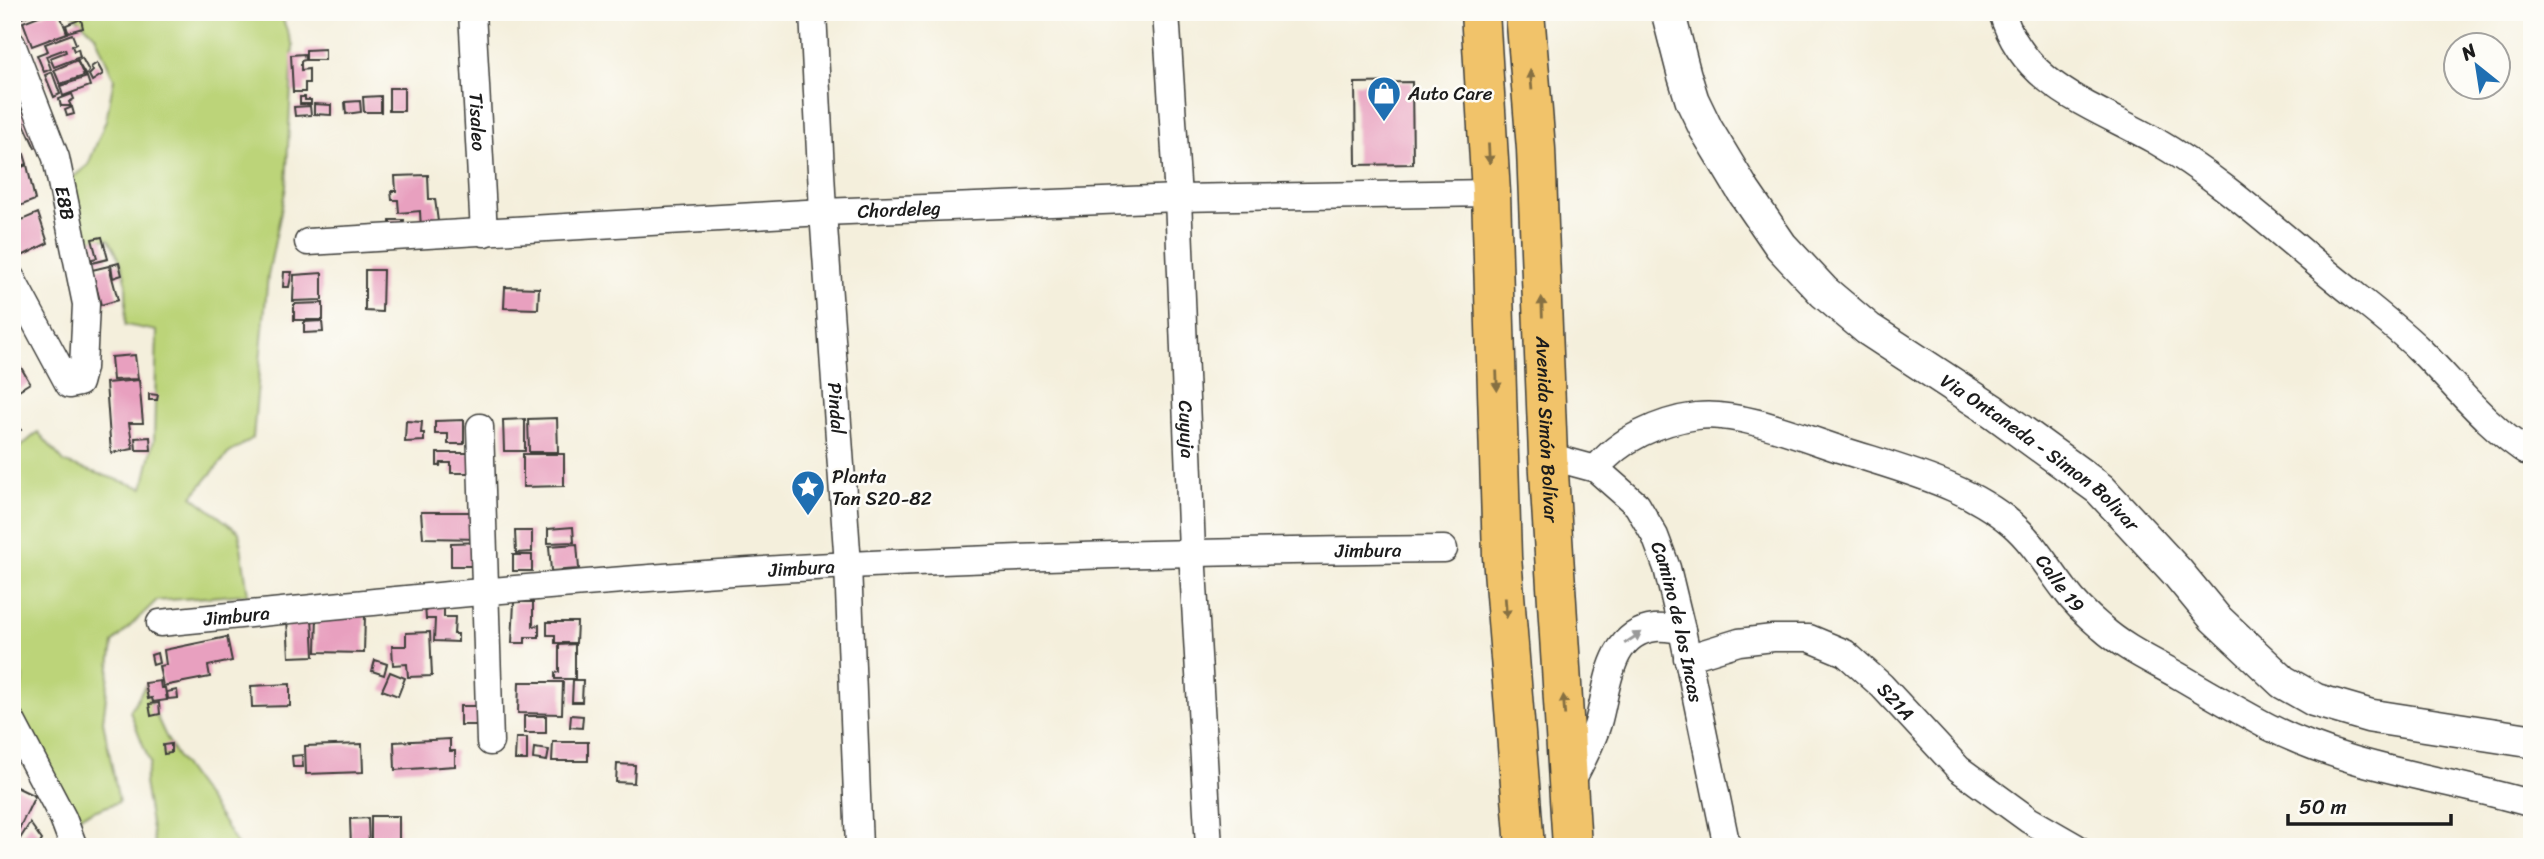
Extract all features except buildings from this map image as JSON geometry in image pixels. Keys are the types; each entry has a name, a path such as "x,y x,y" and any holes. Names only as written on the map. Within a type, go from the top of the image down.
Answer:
{"highway":[{"path":"1480,12 1491,192 1502,557 1525,847"},
{"name":"Avenida Simón Bolívar","path":"1525,12 1536,149 1548,456 1572,847"}],"street":[{"name":"Tisaleo","path":"472,12 484,233"},
{"name":"Pindal","path":"813,12 823,212 848,565 859,847"},
{"name":"Cuyuja","path":"1166,12 1178,198 1192,551 1209,847"},
{"name":"Via Ontaneda - Simon Bolivar","path":"1668,12 1688,87 1706,129 1781,246 1824,292 1868,329 1993,411 2099,489 2177,572 2215,618 2283,682 2315,700 2370,716 2532,741"},
{"path":"2002,12 2008,33 2022,55 2040,75 2059,89 2182,156 2418,348 2490,423 2514,444 2532,455"},
{"name":"E8B","path":"12,44 56,158 86,304 83,368 79,383 69,385 12,279"},
{"name":"Chordeleg","path":"309,242 823,212 1178,198 1491,192"},
{"name":"Calle 19","path":"1596,469 1607,455 1624,442 1660,426 1698,416 1723,416 1790,433 1927,477 1955,489 2011,523 2036,549 2066,593 2103,629 2143,656 2267,726 2325,753 2393,772 2532,804"},
{"path":"480,427 490,742"},
{"name":"Camino de los Incas","path":"1548,456 1596,469 1637,505 1656,536 1682,630 1727,847"},
{"name":"Jimbura","path":"160,623 485,590 848,565 1192,551 1444,549"},
{"path":"1569,788 1597,726 1612,666 1620,648 1626,640 1652,628 1682,630"},
{"name":"S21A","path":"1687,659 1739,642 1773,638 1809,638 1844,653 1882,686 1959,769 2029,820 2076,847"},
{"path":"12,721 24,761 63,818 74,847"}],"green space":[{"path":"71,12 280,12 293,46 286,187 268,275 253,438 228,454 192,496 239,532 248,594 156,601 113,643 103,721 119,802 66,821 12,710 24,678 12,665 12,454 38,432 65,463 143,488 154,440 157,331 125,325 126,280 121,262 109,239 77,239 66,183 88,165 106,120 114,79 95,35"},
{"path":"145,686 172,748 238,847 155,847 144,783 150,763 130,711"}],"place":[{"name":"Auto Care","path":"1384,123"},
{"name":"Planta Tan S20-82","path":"808,517"}]}
